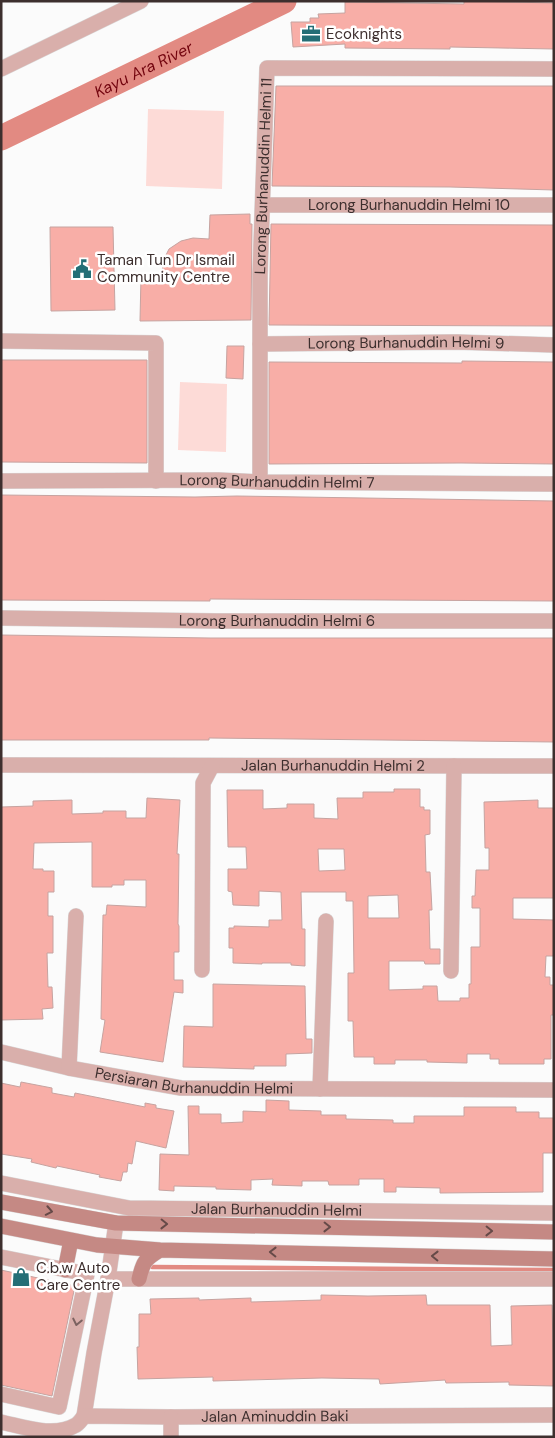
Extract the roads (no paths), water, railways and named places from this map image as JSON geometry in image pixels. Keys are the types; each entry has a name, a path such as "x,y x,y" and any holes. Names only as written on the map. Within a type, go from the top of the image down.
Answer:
{"main road":[{"name":"Jalan Burhanuddin Helmi","path":"1,1202 116,1223 554,1232"},
{"path":"1,1226 112,1247 160,1250 554,1259"},
{"path":"65,1270 71,1240"},
{"path":"138,1279 147,1257 160,1250"}],"street":[{"path":"1,70 141,1"},
{"name":"Lorong Burhanuddin Helmi 11","path":"260,482 260,275 264,205 267,68 554,69"},
{"name":"Lorong Burhanuddin Helmi 10","path":"264,205 554,205"},
{"path":"1,341 156,344 156,481"},
{"name":"Lorong Burhanuddin Helmi 9","path":"260,344 456,342 554,345"},
{"name":"Lorong Burhanuddin Helmi 7","path":"1,482 218,480 554,484"},
{"name":"Lorong Burhanuddin Helmi 6","path":"1,618 226,621 554,621"},
{"name":"Jalan Burhanuddin Helmi 2","path":"1,765 554,766"},
{"path":"202,970 203,783 212,766"},
{"path":"450,971 454,766"},
{"path":"69,1068 76,916"},
{"path":"320,1089 326,920"},
{"name":"Persiaran Burhanuddin Helmi","path":"1,1052 69,1068 181,1088 554,1090"},
{"name":"Jalan Burhanuddin Helmi","path":"1,1183 129,1208 554,1214"},
{"path":"1,1422 46,1431 63,1429 76,1424 84,1416 116,1223"},
{"path":"1,1257 87,1274 59,1407 1,1394"},
{"path":"108,1279 554,1279"},
{"path":"71,1349 94,1353"},
{"name":"Jalan Aminuddin Baki","path":"84,1416 554,1415"},
{"path":"171,1417 171,1437"}],"waterway":[{"name":"Kayu Ara River","path":"1,138 284,1"},
{"path":"152,1267 554,1270"}],"place":[{"name":"Ecoknights","path":"311,34"},
{"name":"Taman Tun Dr Ismail Community Centre","path":"82,269"},
{"name":"C.b.w Auto Care Centre","path":"21,1277"}]}
